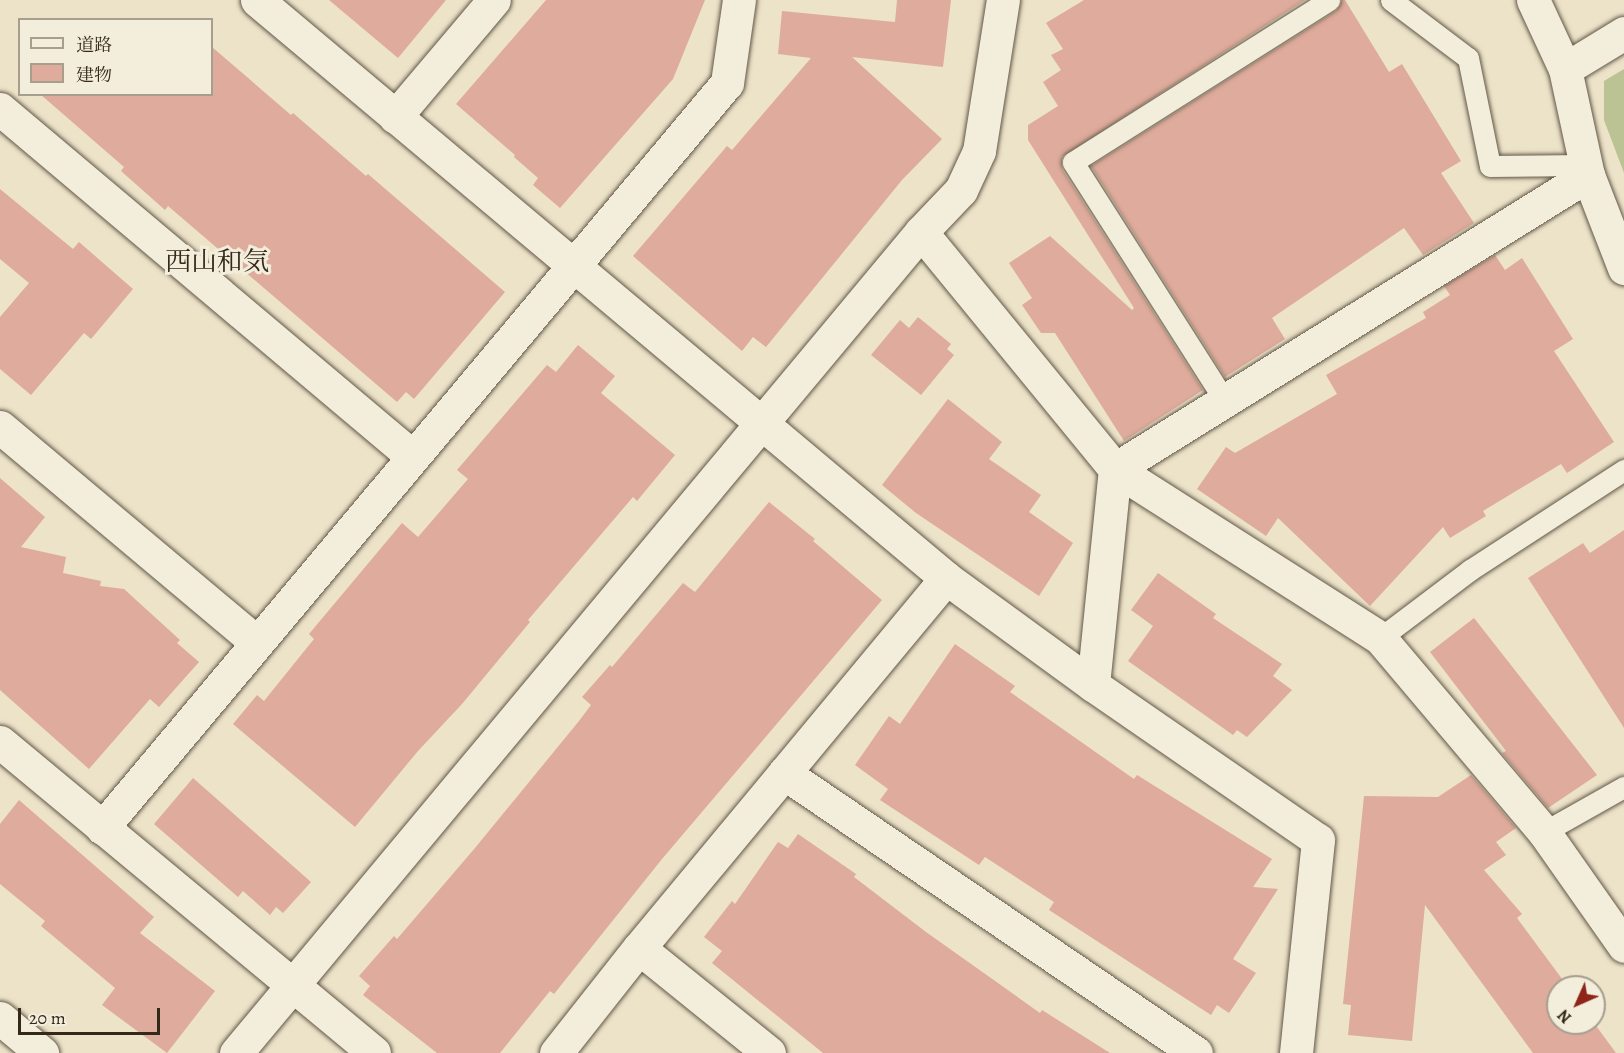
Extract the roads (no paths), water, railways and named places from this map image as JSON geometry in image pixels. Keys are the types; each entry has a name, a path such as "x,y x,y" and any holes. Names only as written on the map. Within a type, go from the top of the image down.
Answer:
{"street":[{"path":"257,0 573,267 762,421 946,578 1093,685 1318,840 1296,1053"},
{"path":"395,117 494,0"},
{"path":"102,828 727,83 739,0"},
{"path":"236,1053 762,421 921,232 962,190 979,151 1003,0"},
{"path":"1533,0 1565,69 1586,170 1624,268"},
{"path":"1565,69 1624,33"},
{"path":"0,109 413,457"},
{"path":"1115,469 1586,170"},
{"path":"921,232 1115,469 1380,638 1544,832 1624,946"},
{"path":"0,427 256,642"},
{"path":"1093,685 1115,469"},
{"path":"556,1053 639,948 946,578"},
{"path":"0,742 374,1053"},
{"path":"784,773 1196,1053"},
{"path":"639,948 769,1053"},
{"path":"0,1017 42,1053"}],"lane":[{"path":"1225,401 1073,162 1329,0"},
{"path":"1390,0 1468,58 1490,166 1586,170"},
{"path":"1380,638 1470,570 1624,470"},
{"path":"1544,832 1624,787"}],"district":[{"name":"西山和気","path":"217,262"}]}
